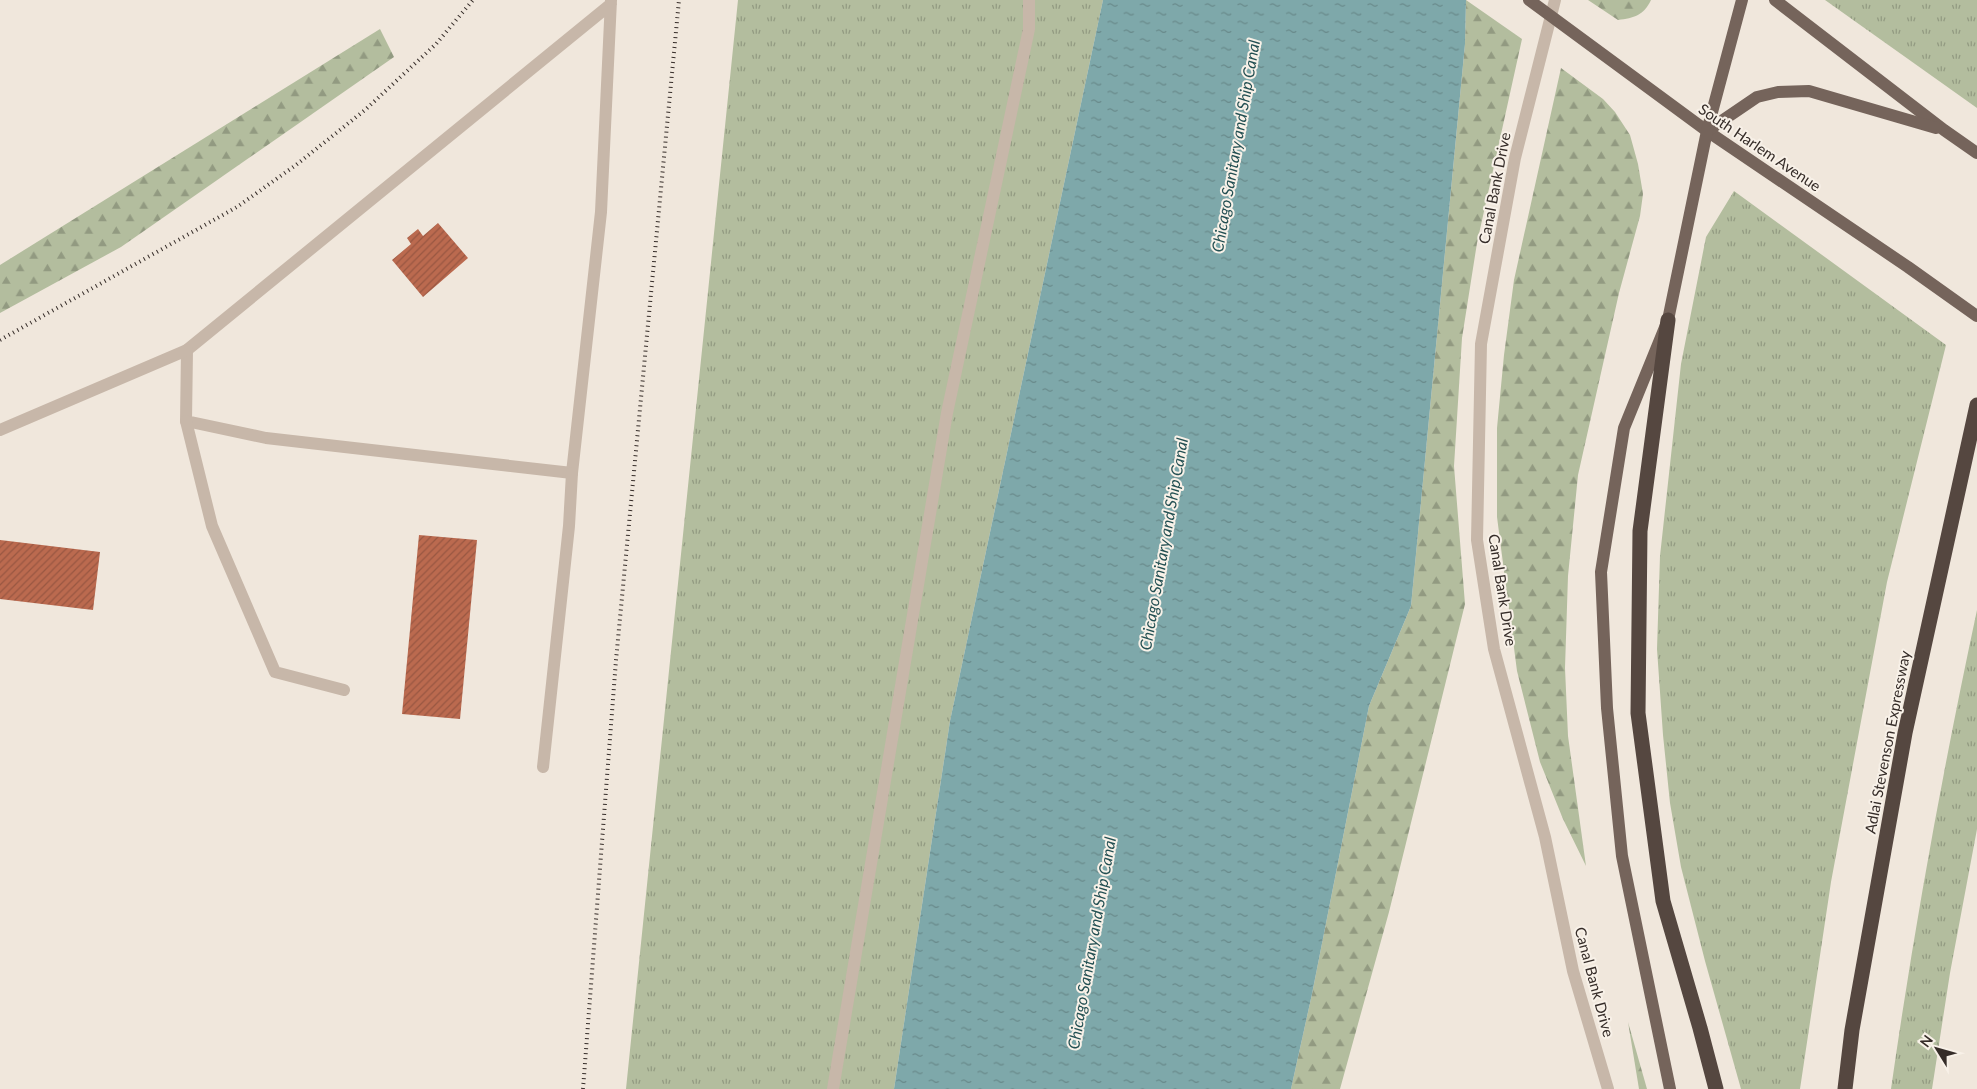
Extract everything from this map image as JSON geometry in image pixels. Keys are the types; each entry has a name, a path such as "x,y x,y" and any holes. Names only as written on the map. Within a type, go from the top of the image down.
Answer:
{"highway":[{"path":"1668,320 1640,531 1638,713 1663,901 1716,1089"},
{"name":"Adlai Stevenson Expressway","path":"1844,1089 1854,1020 1905,733 1977,405"}],"main road":[{"name":"South Harlem Avenue","path":"1529,0 1707,131 1908,266 1977,316"},
{"path":"1670,1089 1622,856 1607,708 1602,572 1624,428 1668,320 1707,131 1742,0"},
{"path":"1775,0 1944,130 1977,153"},
{"path":"1707,131 1757,97 1778,92 1809,91 1944,130"}],"street":[{"path":"833,1089 947,413 1029,28 1029,0"},
{"name":"Canal Bank Drive","path":"1555,0 1515,158 1481,344 1476,540 1494,649 1545,838 1573,971 1608,1089"},
{"path":"0,430 187,350 611,2"},
{"path":"543,767 569,526 572,473 601,212 611,2"},
{"path":"187,350 186,421 212,526 275,672 344,690"},
{"path":"186,421 266,438 572,473"}],"green space":[{"path":"738,0 1103,0 950,721 894,1089 626,1089"},
{"path":"1466,0 1522,39 1477,243 1462,338 1454,466 1465,604 1389,912 1340,1089 1291,1089 1312,994 1369,706 1411,606 1465,44"},
{"path":"1588,0 1651,0 1638,15 1618,20"},
{"path":"1825,0 1977,0 1977,108"},
{"path":"380,29 394,57 121,247 0,313 0,265"},
{"path":"1561,68 1603,99 1615,112 1630,135 1638,164 1643,194 1640,216 1619,293 1578,475 1568,576 1565,668 1568,736 1586,866 1563,819 1540,762 1517,671 1497,517 1497,428 1514,280"},
{"path":"1734,191 1946,345 1887,582 1831,882 1800,1089 1741,1089 1681,867 1670,803 1663,735 1657,649 1660,556 1681,364 1706,237"},
{"path":"1977,610 1977,829 1950,973 1932,1089 1891,1089 1930,849 1952,729"},
{"path":"1628,1022 1647,1089 1639,1089"}],"water":[{"name":"Chicago Sanitary and Ship Canal","path":"1103,0 1466,0 1465,44 1411,606 1369,706 1312,994 1291,1089 894,1089 950,721"}],"building":[{"path":"438,223 468,258 423,297 392,260 411,244 407,238 418,229 423,236"},
{"path":"419,535 477,540 460,719 402,714"},
{"path":"0,540 100,552 93,610 0,599"}],"railway":[{"path":"0,340 237,207 296,165 365,110 436,44 473,0"},
{"path":"583,1089 616,660 679,0"}]}
